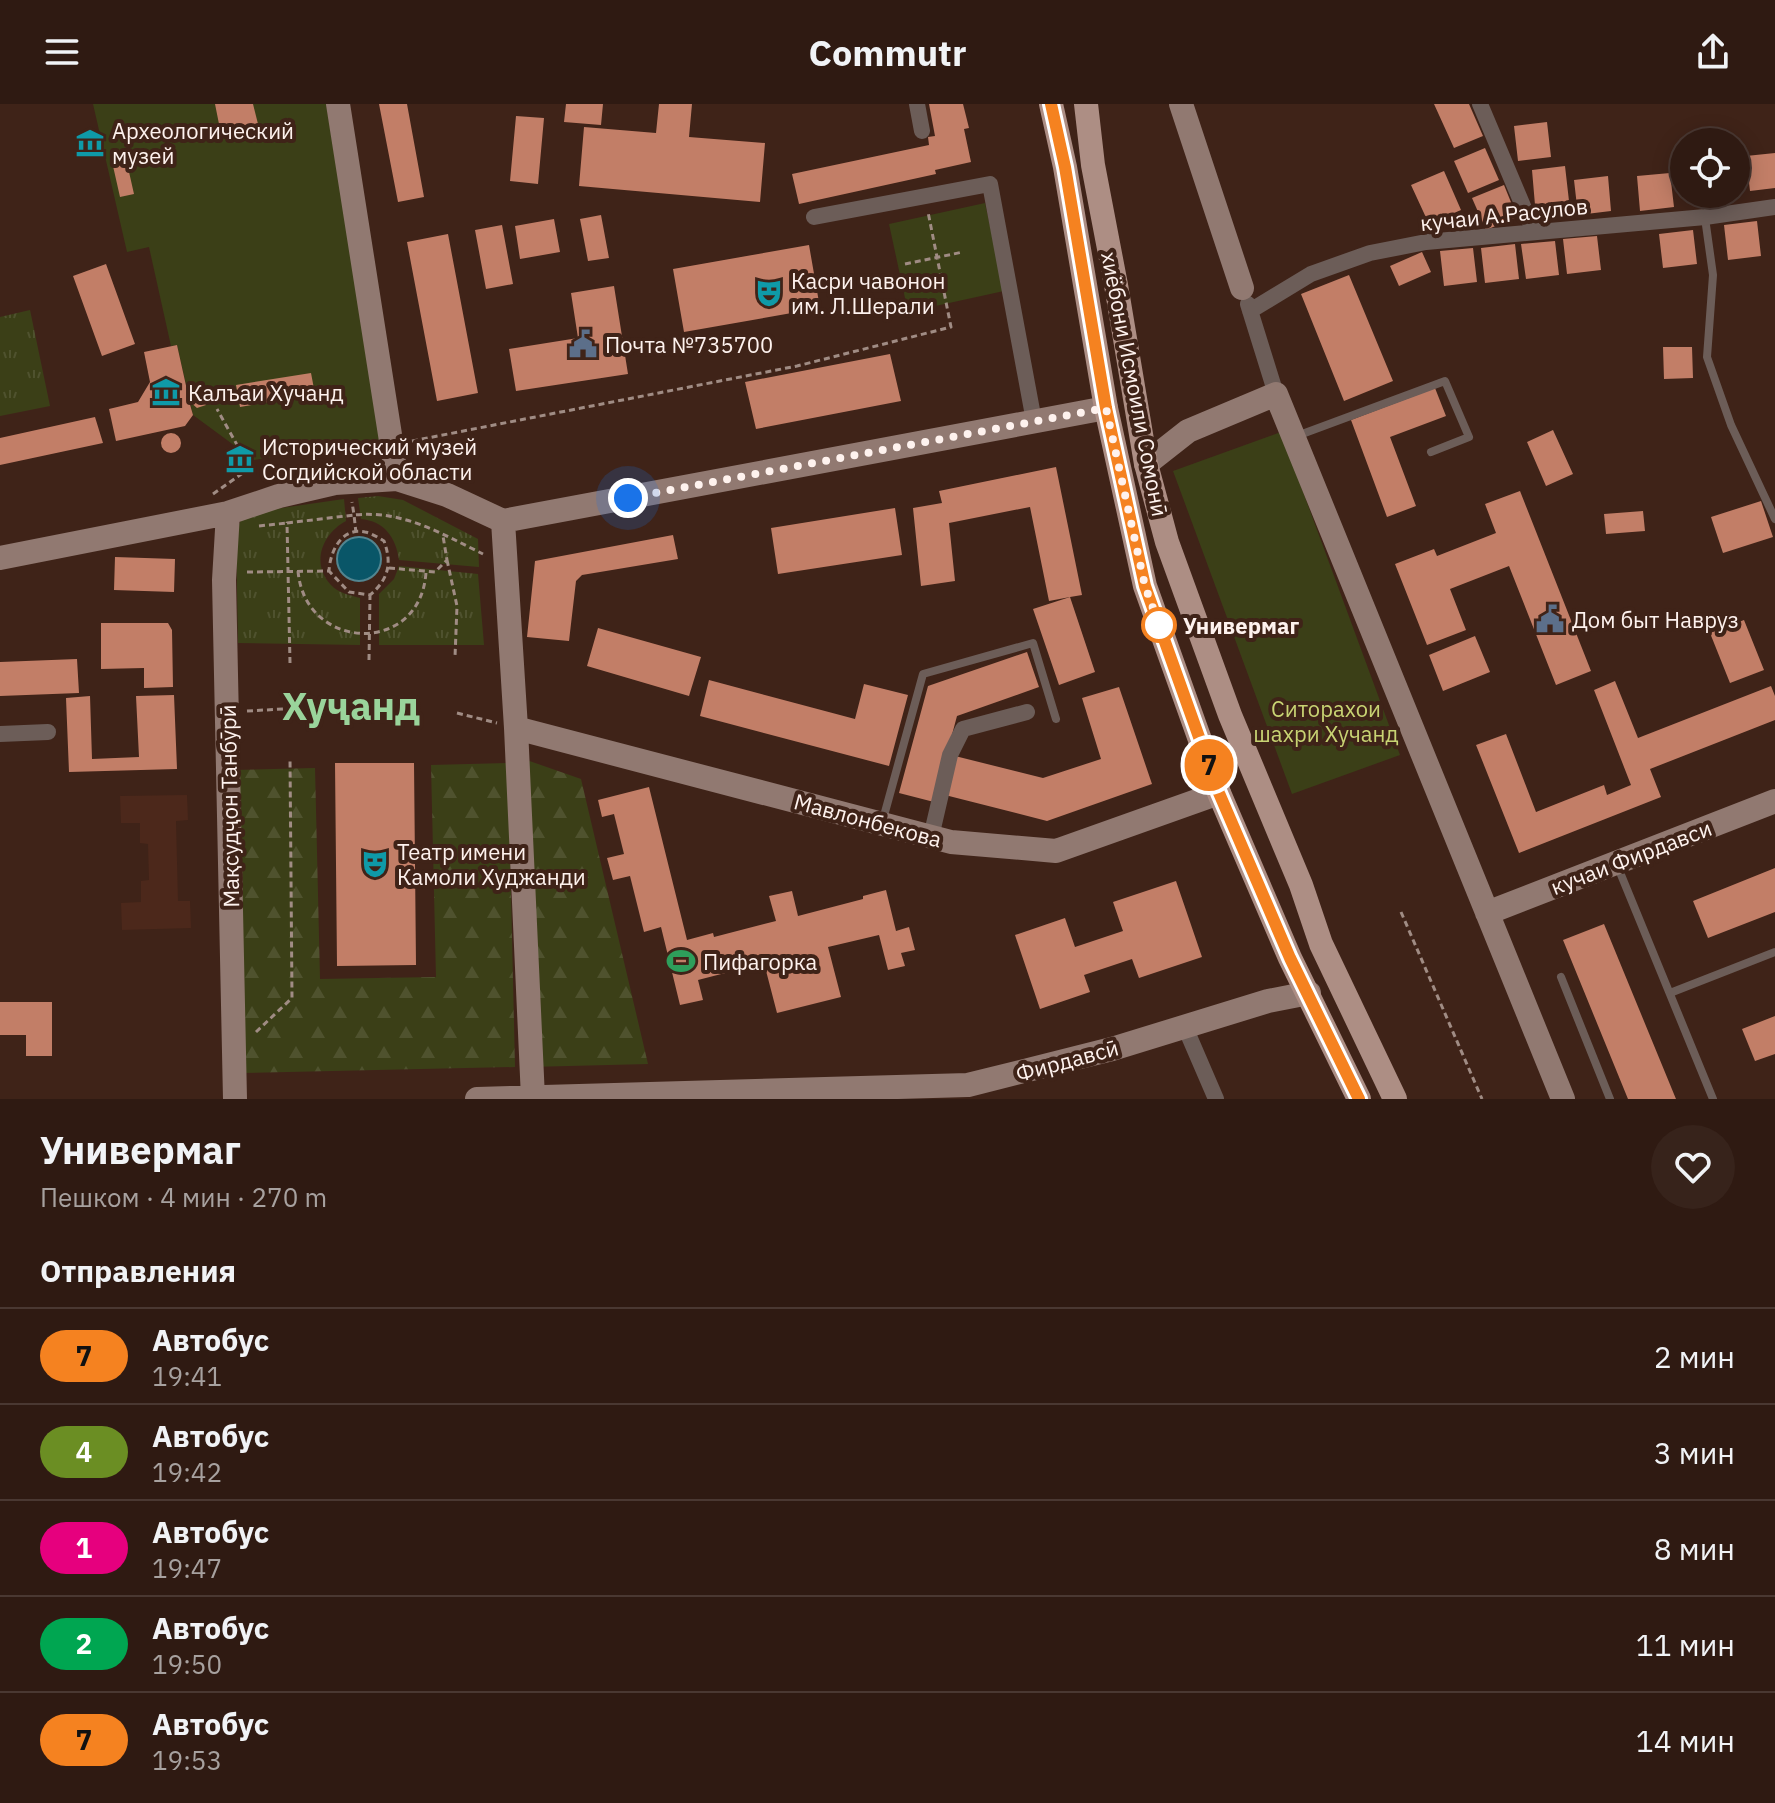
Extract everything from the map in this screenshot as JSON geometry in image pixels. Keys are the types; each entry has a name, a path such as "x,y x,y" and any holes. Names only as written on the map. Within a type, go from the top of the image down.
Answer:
{"main road":[{"path":"1051,104 1065,167 1106,408 1145,586 1219,793 1290,958 1359,1099"},
{"name":"хиёбони Исмоили Сомонӣ","path":"1086,104 1093,165 1146,464 1167,542 1230,715 1301,885 1321,944 1395,1099"},
{"path":"1265,897 1276,902 1287,900 1301,885"}],"street":[{"path":"338,104 397,479"},
{"path":"917,104 922,131"},
{"path":"1181,104 1276,394 1563,1099"},
{"path":"1480,104 1534,232"},
{"path":"814,217 990,184 1034,421"},
{"name":"кучаи А.Расулов","path":"1246,300 1370,253 1426,242 1705,217 1775,207"},
{"path":"1146,464 1188,431 1276,394"},
{"path":"0,558 203,518 238,520 279,496 350,482 397,479 447,495 503,521 1106,408"},
{"name":"Мақсудҷон Танбӯрӣ","path":"235,1099 224,580 238,520"},
{"path":"503,521 533,1098"},
{"path":"931,837 950,755 963,729 1027,712"},
{"name":"Мавлонбекова","path":"516,728 951,842 1056,851 1219,793"},
{"path":"0,734 48,732"},
{"name":"кучаи Фирдавси","path":"1487,913 1775,801"},
{"name":"Фирдавсӣ","path":"477,1099 967,1092 1268,1001 1309,993"},
{"path":"1185,1027 1216,1099"}],"lane":[{"path":"1705,217 1713,275 1707,357 1731,425 1775,519"},
{"path":"1294,437 1445,381 1469,437 1431,452"},
{"path":"882,824 923,674 1033,643 1056,719"},
{"path":"1616,864 1713,1099"},
{"path":"1670,993 1775,952"},
{"path":"1561,977 1610,1099"}],"path":[{"path":"353,444 392,445 797,366 951,327 924,197"},
{"path":"905,264 963,252"},
{"path":"203,518 200,500 222,489 250,468 217,409"},
{"path":"350,482 356,533"},
{"path":"238,520 287,523 376,513 394,515 417,522 491,557"},
{"path":"287,523 290,663"},
{"path":"369,660 370,595 385,578 390,556 384,541 364,532 356,533 336,543 329,555 329,571 349,592 370,595"},
{"path":"442,534 457,606 455,657"},
{"path":"389,568 435,572 447,560"},
{"path":"298,571 300,586 313,613 345,632 369,634 393,627 420,602 426,572"},
{"path":"243,572 329,571"},
{"path":"227,712 283,709"},
{"path":"457,713 516,728"},
{"path":"255,1017 255,1032 292,998 290,758"},
{"path":"1401,912 1482,1099"}],"shaded area":[{"path":"187,795 188,820 176,821 178,901 190,901 191,928 122,930 121,903 141,902 141,881 149,880 148,844 140,843 140,823 121,823 120,796"}],"green space":[{"path":"93,104 326,104 382,439 254,460 193,415 177,345 171,346 149,247 127,252"},
{"path":"985,203 1004,291 908,312 889,224"},
{"path":"30,310 50,406 0,416 0,317"},
{"name":"Ситорахои шахри Хучанд","path":"1281,432 1400,755 1292,794 1173,471"},
{"path":"378,496 403,500 478,539 479,567 399,560 388,532 376,523 361,519 358,498"},
{"path":"344,499 346,521 331,533 320,558 325,576 334,588 360,598 360,645 238,643 236,531 242,518 247,513"},
{"path":"399,566 478,574 484,645 379,645 379,594 394,579"},
{"path":"518,757 581,779 648,1064 528,1067"},
{"path":"508,763 515,1067 240,1073 233,770 315,768 320,979 436,977 431,765"}],"water":[{"path":"359,537 375,543 381,559 375,575 359,581 343,575 337,559 343,543"}],"building":[{"path":"215,104 253,104 259,128 221,134"},
{"path":"379,104 407,104 424,197 398,202"},
{"path":"566,104 603,104 601,125 564,122"},
{"path":"659,104 692,104 689,137 765,143 760,202 579,186 584,127 656,133"},
{"path":"929,104 963,104 969,128 964,129 971,162 935,170 936,174 799,204 792,174 929,145 928,137 935,136"},
{"path":"1434,104 1469,104 1483,136 1454,148"},
{"path":"516,116 544,118 538,184 510,181"},
{"path":"1547,122 1551,157 1518,161 1514,126"},
{"path":"1485,148 1499,180 1468,193 1454,161"},
{"path":"1775,153 1775,188 1750,191 1750,156"},
{"path":"127,163 134,194 120,197 113,166"},
{"path":"1565,166 1569,201 1535,205 1532,170"},
{"path":"1444,171 1461,210 1429,224 1411,185"},
{"path":"1670,173 1670,207 1640,211 1637,176"},
{"path":"1608,176 1611,211 1578,215 1574,180"},
{"path":"1504,185 1517,217 1486,230 1472,198"},
{"path":"601,215 609,258 588,261 580,219"},
{"path":"554,219 560,252 520,259 515,226"},
{"path":"1757,221 1761,256 1728,260 1724,225"},
{"path":"502,225 513,284 486,289 475,230"},
{"path":"1693,230 1697,264 1663,268 1659,234"},
{"path":"448,234 478,393 437,401 407,242"},
{"path":"1597,236 1601,270 1567,274 1563,239"},
{"path":"1555,241 1559,275 1526,279 1521,244"},
{"path":"1515,244 1519,279 1485,283 1481,248"},
{"path":"809,245 820,308 684,332 673,269"},
{"path":"1473,248 1477,282 1444,286 1440,251"},
{"path":"1422,252 1431,272 1399,286 1390,266"},
{"path":"106,264 135,344 102,356 73,276"},
{"path":"1349,275 1393,381 1344,401 1301,294"},
{"name":"Почта №735700","path":"614,286 628,374 516,391 509,349 578,338 571,293"},
{"name":"Калъаи Хучанд","path":"177,345 189,399 193,390 203,389 209,396 206,405 197,408 189,401 193,415 185,426 116,441 109,409 138,402 150,382 144,352"},
{"path":"1663,347 1692,347 1693,378 1664,379"},
{"path":"890,354 901,401 756,429 745,382"},
{"path":"311,373 315,394 240,407 236,385"},
{"path":"1435,388 1446,416 1390,437 1416,506 1387,517 1351,420"},
{"path":"95,417 103,443 0,465 0,438"},
{"path":"1553,430 1573,474 1546,486 1527,442"},
{"path":"171,433 178,436 181,443 178,450 171,453 164,450 161,443 164,436"},
{"path":"1056,467 1082,595 1049,601 1030,507 949,523 955,581 921,586 913,508 942,503 939,491"},
{"path":"1520,491 1591,671 1556,685 1509,566 1450,589 1466,630 1427,645 1395,564 1434,549 1437,556 1496,533 1485,504"},
{"path":"1761,501 1773,537 1723,553 1711,517"},
{"path":"895,508 902,555 778,574 771,528"},
{"path":"1643,511 1645,531 1606,534 1604,514"},
{"path":"673,535 678,559 582,575 576,581 569,641 527,637 535,561"},
{"path":"115,557 175,559 174,592 114,590"},
{"path":"1070,597 1095,672 1059,685 1033,609"},
{"path":"1744,620 1764,670 1730,683 1710,633"},
{"path":"101,623 168,623 172,630 173,687 144,688 144,668 101,669"},
{"path":"598,628 701,657 689,696 587,666"},
{"path":"1475,636 1490,672 1443,691 1429,655"},
{"path":"1027,652 1039,687 957,716 934,802 899,793 928,686"},
{"path":"77,659 79,693 0,696 0,662"},
{"path":"709,680 855,719 864,684 908,695 889,766 700,716"},
{"path":"1615,681 1638,738 1771,686 1775,696 1775,720 1650,769 1661,797 1519,853 1476,745 1506,734 1536,812 1604,785 1607,795 1631,785 1594,690"},
{"path":"1119,687 1152,784 1047,821 945,795 955,756 1043,778 1101,759 1082,698"},
{"path":"174,695 177,769 69,772 66,698 90,696 92,759 139,757 136,696"},
{"name":"Театр имени Камоли Худжанди","path":"335,763 414,763 416,965 337,966"},
{"path":"649,787 687,940 713,933 714,937 776,921 769,896 792,891 798,916 886,890 896,931 909,927 915,950 901,953 905,966 888,970 879,935 828,947 841,997 777,1013 764,963 698,980 703,1000 680,1005 661,927 644,932 630,876 613,880 607,858 624,854 614,814 602,817 598,800"},
{"path":"1775,868 1775,912 1708,938 1693,901"},
{"path":"1176,881 1202,957 1139,978 1132,959 1084,975 1090,992 1040,1009 1015,935 1065,918 1075,947 1123,931 1113,902"},
{"path":"1604,924 1676,1099 1628,1099 1563,940"},
{"path":"0,1002 52,1002 52,1056 26,1056 26,1035 0,1035"},
{"path":"1775,1016 1775,1054 1755,1061 1742,1029"}],"bus line":[{"name":"7","path":"1051,104 1065,167 1106,408 1145,586 1219,793 1290,958 1359,1099"}],"place":[{"name":"Археологический музей","path":"90,143"},
{"name":"Касри чавонон им. Л.Шерали","path":"769,293"},
{"name":"Почта №735700","path":"583,344"},
{"name":"Калъаи Хучанд","path":"166,392"},
{"name":"Исторический музей Согдийской области","path":"240,459"},
{"name":"Дом быт Навруз","path":"1550,619"},
{"name":"Универмаг","path":"1159,625"},
{"name":"Театр имени Камоли Худжанди","path":"375,864"},
{"name":"Пифагорка","path":"681,961"}],"district":[{"name":"Хуҷанд","path":"351,705"}],"route":[{"path":"628,498 1106,408 1145,586 1159,625"}]}
